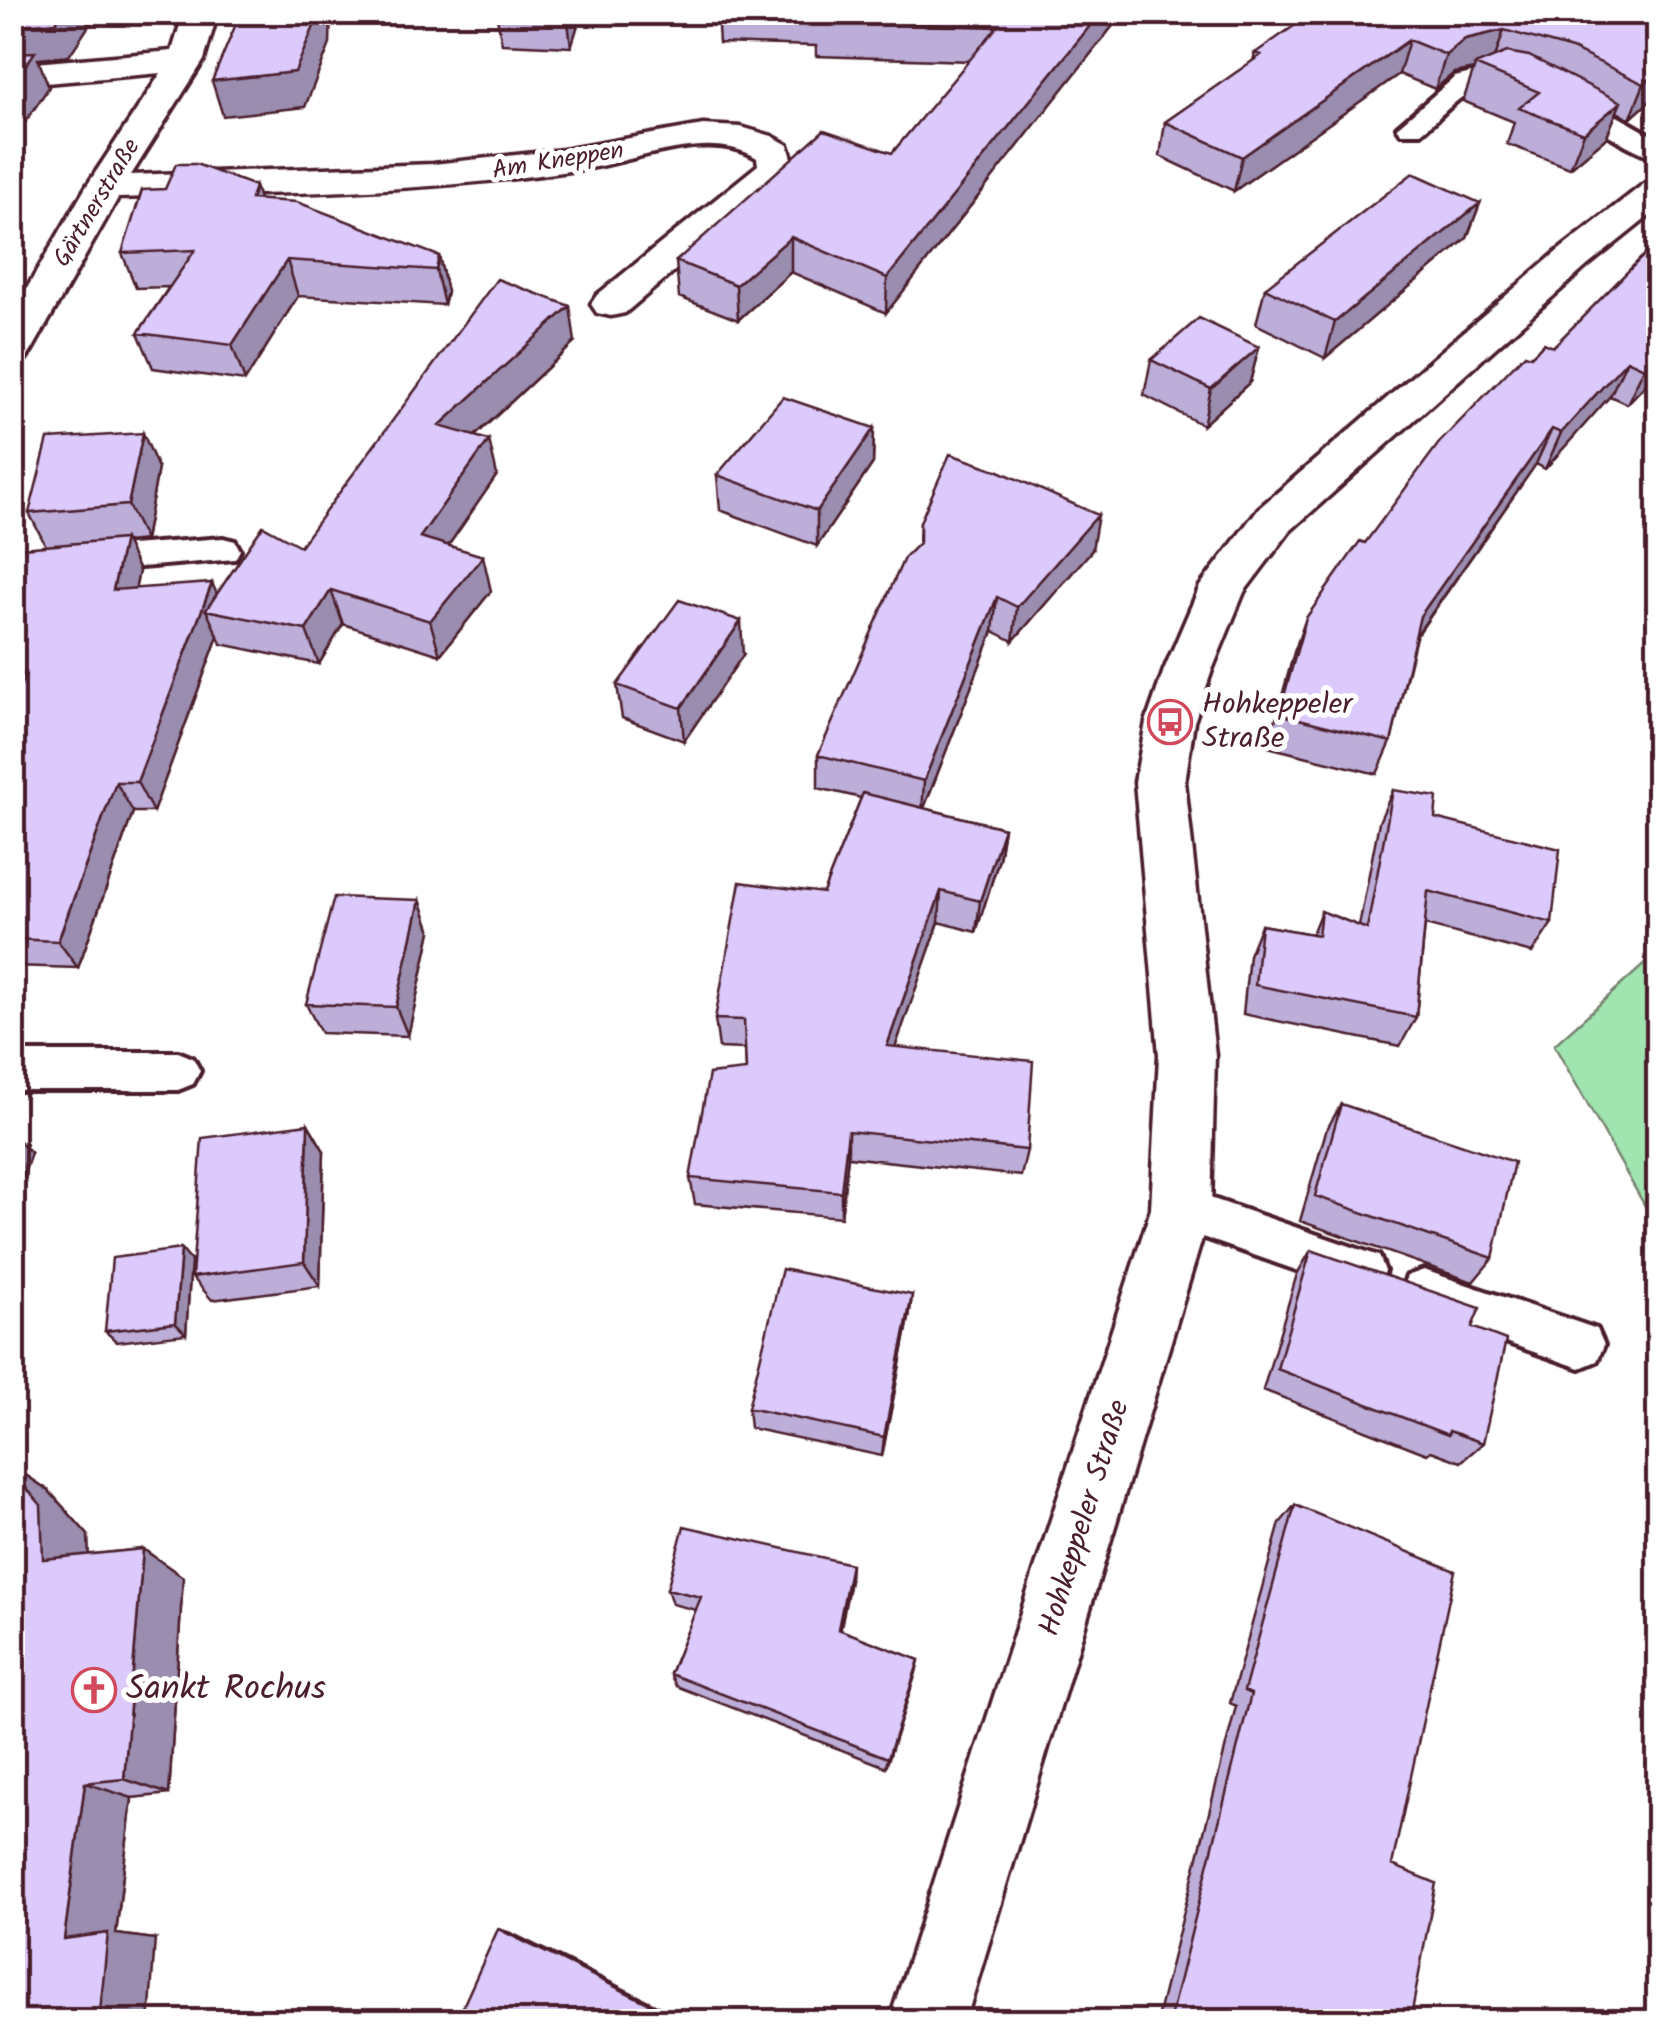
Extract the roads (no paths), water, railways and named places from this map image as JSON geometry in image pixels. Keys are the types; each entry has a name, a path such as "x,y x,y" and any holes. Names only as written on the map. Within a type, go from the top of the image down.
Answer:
{"street":[{"name":"Gärtnerstraße","path":"12,350 105,187 188,60 202,12"},
{"path":"12,76 188,60"},
{"name":"Am Kneppen","path":"105,187 462,175 536,168 693,137 732,136 760,142 775,153 777,168 611,304"},
{"name":"Hohkeppeler Straße","path":"928,2022 1181,1209 1186,1055 1160,782 1170,722 1223,586 1274,520 1573,258 1658,192"}],"lane":[{"path":"1412,128 1469,80 1490,74 1520,79 1658,150"},
{"path":"12,566 223,550"},
{"path":"12,1071 178,1071"},
{"path":"1181,1209 1580,1345"}],"place":[{"name":"Hohkeppeler Straße","path":"1170,722"},
{"name":"Sankt Rochus","path":"94,1690"}]}
